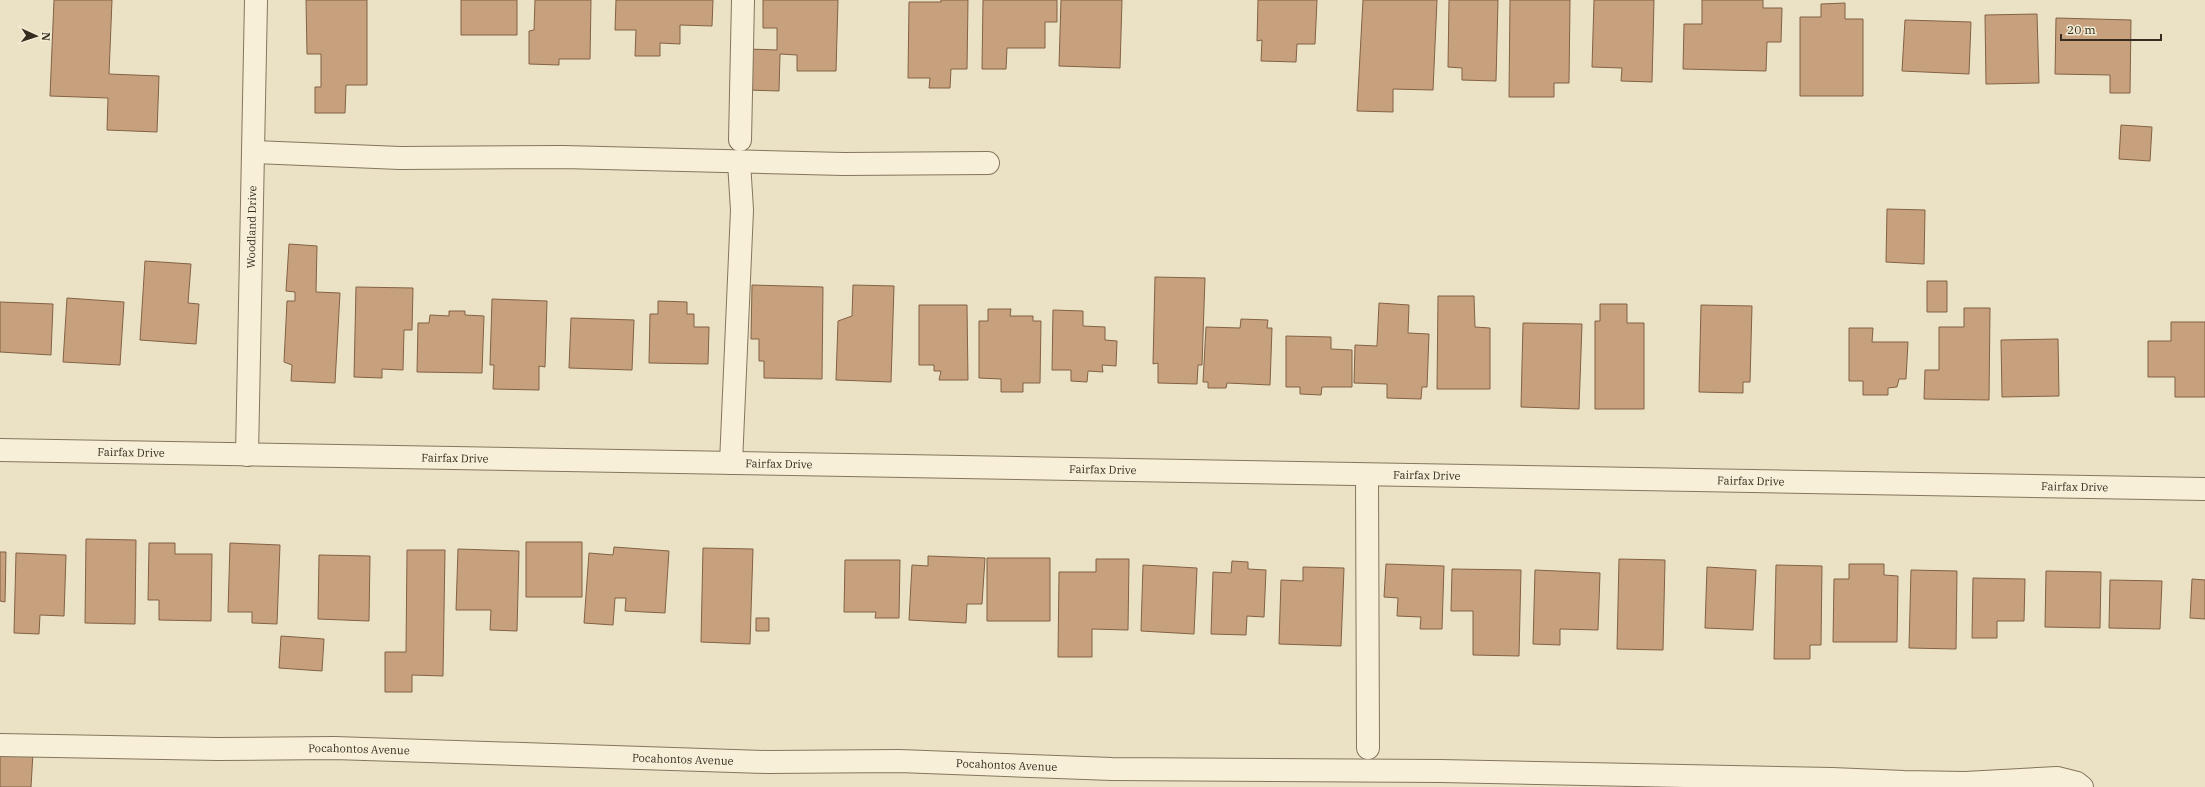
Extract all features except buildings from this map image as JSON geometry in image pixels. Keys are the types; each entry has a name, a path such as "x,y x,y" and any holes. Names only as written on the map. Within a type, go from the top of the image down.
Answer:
{"street":[{"name":"Woodland Drive","path":"247,455 256,0"},
{"path":"740,140 743,0"},
{"path":"254,152 400,158 562,157 739,162 988,163"},
{"path":"731,463 742,210 739,162"},
{"name":"Fairfax Drive","path":"0,450 2205,489"},
{"path":"1366,475 1368,748"},
{"name":"Pocahontos Avenue","path":"0,745 218,749 350,748 767,762 899,761 1112,769 1257,769 1366,779 1440,771 1965,783 2056,778 2077,783 2082,787"}]}
